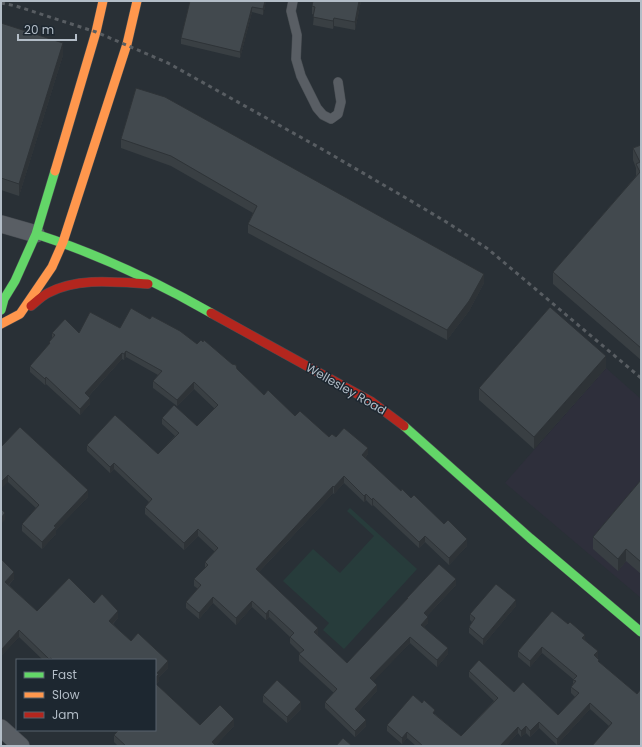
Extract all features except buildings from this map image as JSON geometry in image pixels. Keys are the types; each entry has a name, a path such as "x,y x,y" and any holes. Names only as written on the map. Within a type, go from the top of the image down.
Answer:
{"main road":[{"path":"1,310 4,299 16,281 36,234 68,141 76,97 96,32 103,1"},
{"path":"20,314 51,270 63,242 90,148 127,44 137,1"},
{"name":"Wellesley Road","path":"36,234 63,242 128,269 163,286 372,402 414,435 641,632"},
{"path":"1,324 20,314 47,294 65,286 107,281 163,286"}],"street":[{"name":"Wellesley Road","path":"1,224 36,234"},
{"path":"1,728 20,746"}],"lane":[{"path":"293,1 291,11 296,35 296,59 301,76 317,108 323,115 331,119 338,114 341,102 338,82"}],"shaded area":[{"path":"606,368 641,399 641,598 505,483"}],"green space":[{"path":"350,508 417,569 344,649 323,630 329,623 283,581 313,549 340,573 374,536 347,511"}],"railway":[{"path":"1,3 16,6 96,32 168,63 406,198 488,249 641,378"}],"traffic: fast":[{"path":"1,310 4,299 15,281 36,234 55,171"},
{"path":"36,234 104,259 169,290 211,313"},
{"path":"404,426 530,538 641,632"}],"traffic: slow":[{"path":"55,171 96,32 103,1"},
{"path":"1,324 20,314 52,267 63,242 127,44 137,1"}],"traffic: jam":[{"path":"31,306 48,293 72,285 97,282 148,284"},
{"path":"211,313 372,402 404,426"}]}
